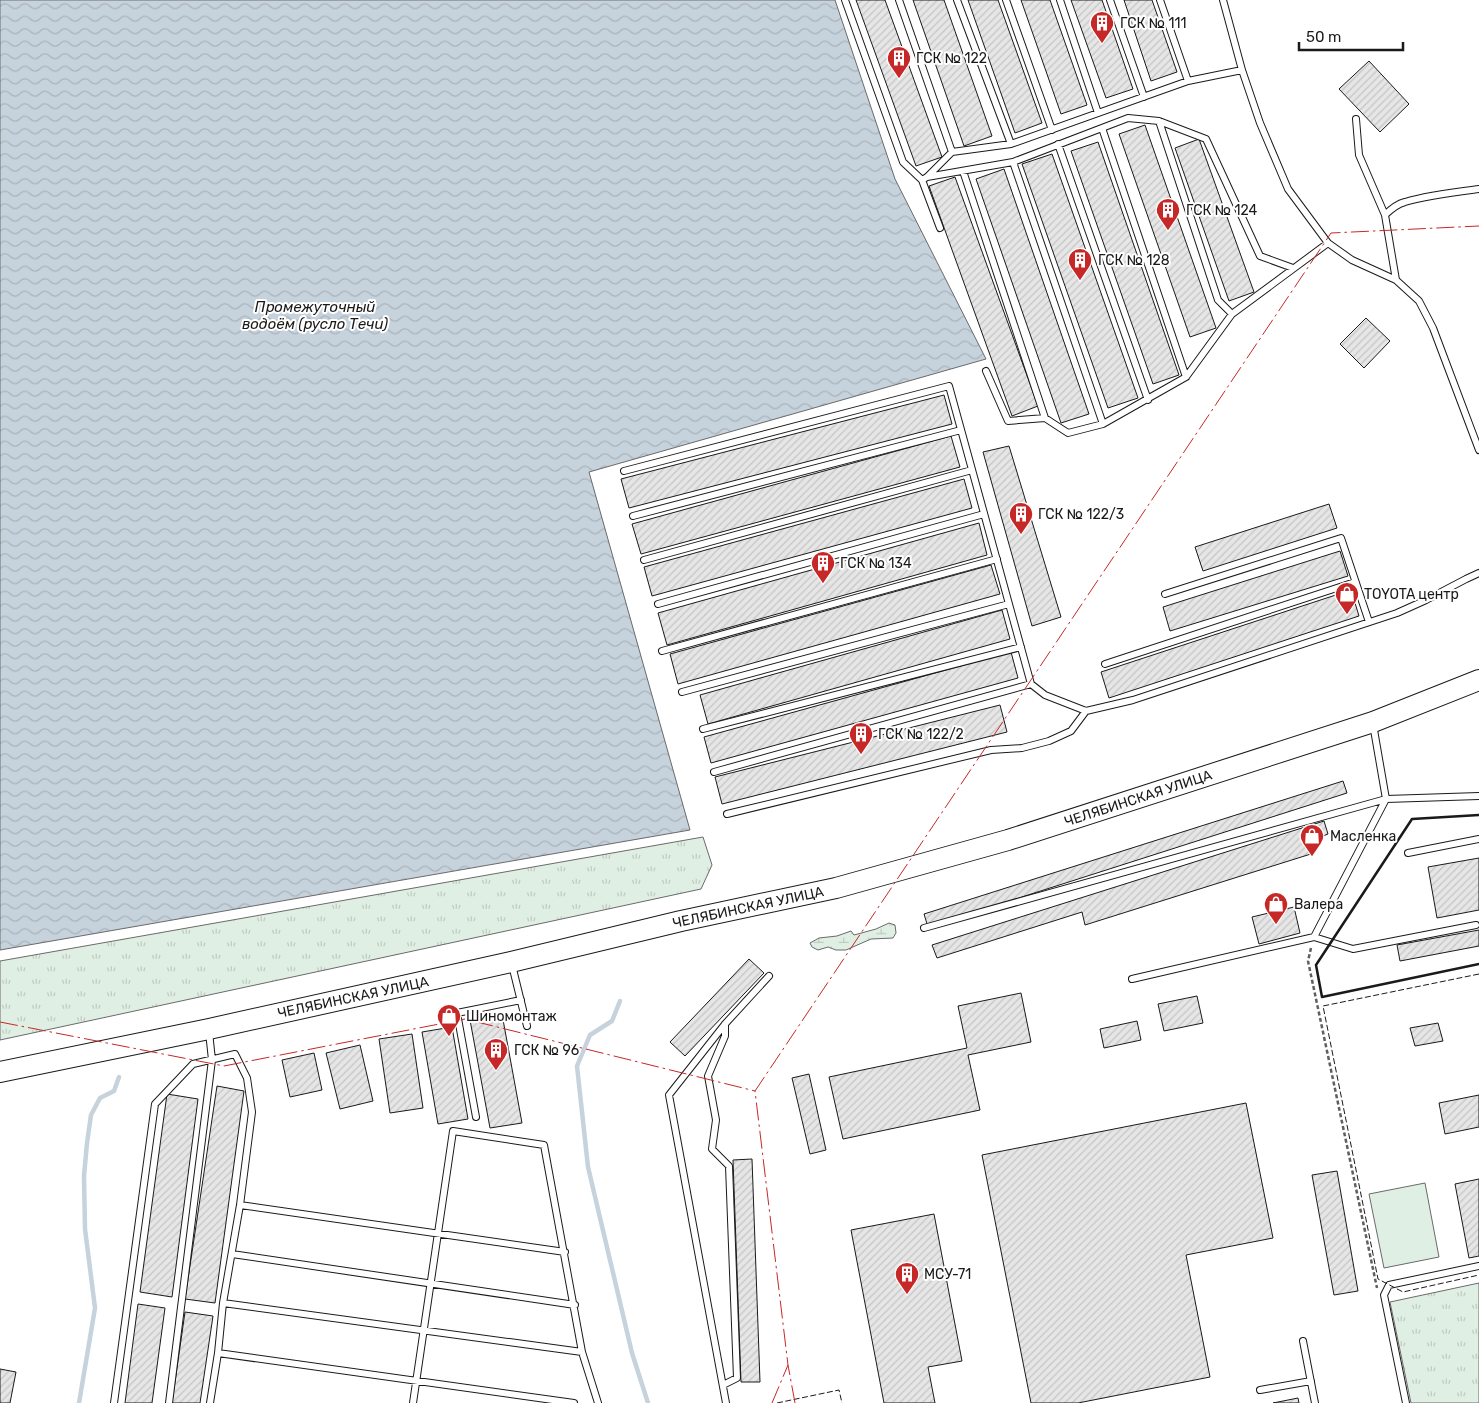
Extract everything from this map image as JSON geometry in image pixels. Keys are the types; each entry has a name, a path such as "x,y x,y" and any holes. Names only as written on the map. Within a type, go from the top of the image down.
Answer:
{"main road":[{"name":"ЧЕЛЯБИНСКАЯ УЛИЦА","path":"0,1072 209,1029 511,962 682,921 836,888 1008,840 1373,722 1479,680"}],"lane":[{"path":"846,0 903,162 925,179 940,228"},
{"path":"899,0 952,152"},
{"path":"957,0 1011,144"},
{"path":"1006,0 1052,130"},
{"path":"1060,0 1098,113"},
{"path":"1110,0 1144,96"},
{"path":"1160,0 1188,80"},
{"path":"1223,0 1242,70 1260,123 1288,189 1328,243 1352,260 1396,280 1419,301 1433,328 1479,450"},
{"path":"925,179 952,152 1011,144 1188,80 1242,70"},
{"path":"925,179 1013,162 1128,118 1159,121 1206,139 1260,256 1293,268"},
{"path":"1356,120 1359,155 1385,214 1396,280"},
{"path":"1159,121 1218,300 1232,314"},
{"path":"1102,128 1186,377"},
{"path":"1058,144 1148,400"},
{"path":"1013,162 1103,424"},
{"path":"963,171 1045,418"},
{"path":"1385,214 1391,208 1403,202 1479,189"},
{"path":"986,371 1008,421 1045,418 1068,433 1103,424 1186,377 1232,314 1328,243"},
{"path":"624,471 949,386 1031,684 1045,695 1086,711 1133,700 1397,613 1479,573"},
{"path":"633,516 961,430"},
{"path":"644,560 972,470"},
{"path":"658,604 984,514"},
{"path":"1165,594 1341,538 1369,622"},
{"path":"662,651 997,559"},
{"path":"1105,664 1355,582"},
{"path":"682,692 1009,604"},
{"path":"703,728 1021,647"},
{"path":"714,772 1031,684"},
{"path":"728,814 991,750 1022,748 1040,744 1071,731 1086,711"},
{"path":"1314,937 1386,799 1373,722"},
{"path":"924,928 1386,799 1479,796"},
{"path":"1408,854 1479,839"},
{"path":"1132,979 1314,937 1353,949 1476,925"},
{"path":"511,962 527,1026"},
{"path":"726,1403 670,1095 725,1024 770,976"},
{"path":"476,1117 457,1013 521,1000"},
{"path":"723,1385 737,1378 729,1166 712,1149 716,1120 708,1076 725,1036 725,1024"},
{"path":"169,1403 212,1060 209,1029"},
{"path":"114,1403 155,1104 193,1064 235,1054 247,1078 252,1112 210,1403"},
{"path":"412,1403 453,1131 544,1145 575,1305 582,1352 598,1403"},
{"path":"240,1205 565,1252"},
{"path":"232,1254 575,1305"},
{"path":"1406,1403 1384,1295 1389,1285 1479,1266"},
{"path":"223,1303 582,1352"},
{"path":"1303,1341 1315,1403"},
{"path":"218,1353 574,1403"},
{"path":"1260,1390 1310,1381"}],"path":[{"path":"1314,937 1308,960 1377,1288"}],"green space":[{"path":"703,837 712,865 701,889 0,1040 0,961"},
{"path":"889,923 895,925 896,933 893,938 871,939 846,950 836,950 828,947 818,950 812,947 810,943 819,938 837,936 851,931 854,935"},
{"path":"1425,1183 1439,1257 1384,1268 1369,1194"},
{"path":"1479,1283 1479,1403 1411,1403 1390,1302"}],"water":[{"name":"Промежуточный водоём (русло Течи)","path":"0,0 835,0 895,179 986,359 589,472 690,830 0,950"}],"building":[{"name":"ГСК № 122","path":"856,0 885,0 942,157 916,166"},
{"path":"913,0 944,0 992,136 964,146"},
{"path":"968,0 998,0 1042,123 1015,133"},
{"path":"1021,0 1050,0 1087,105 1061,114"},
{"name":"ГСК № 111","path":"1071,0 1102,0 1133,89 1106,98"},
{"path":"1124,0 1152,0 1177,72 1151,81"},
{"path":"1369,61 1409,104 1380,132 1339,89"},
{"name":"ГСК № 124","path":"1145,125 1216,328 1190,337 1119,134"},
{"name":"ГСК № 124","path":"1199,139 1254,292 1229,301 1175,148"},
{"name":"ГСК № 128","path":"1098,142 1179,375 1153,384 1071,151"},
{"name":"ГСК № 128","path":"1052,154 1138,398 1108,408 1022,164"},
{"path":"1004,169 1089,414 1061,423 976,179"},
{"path":"955,177 1038,406 1012,416 929,186"},
{"path":"1366,318 1390,341 1364,368 1340,344"},
{"path":"944,395 952,424 629,508 621,479"},
{"path":"951,436 960,467 641,554 632,524"},
{"name":"ГСК № 122/3","path":"1009,446 1061,617 1032,626 983,452"},
{"name":"ГСК № 134","path":"964,479 972,508 652,596 644,567"},
{"path":"1329,504 1337,528 1203,571 1195,547"},
{"name":"ГСК № 134","path":"979,523 987,555 667,645 658,613"},
{"path":"1340,551 1348,576 1170,631 1163,607"},
{"name":"ГСК № 134","path":"991,565 1000,594 678,684 670,654"},
{"path":"1351,590 1359,616 1109,698 1101,672"},
{"path":"1002,610 1010,639 708,724 700,695"},
{"path":"1011,652 1018,678 711,763 704,737"},
{"name":"ГСК № 122/2","path":"1000,705 1007,732 722,804 715,777"},
{"path":"1343,781 1347,793 928,927 924,914"},
{"path":"1324,821 1328,834 1311,841 1314,853 1085,925 1082,912 937,958 932,945"},
{"path":"1479,858 1479,910 1437,918 1428,867"},
{"name":"Валера","path":"1294,907 1300,933 1259,944 1252,917"},
{"path":"1479,930 1479,946 1400,961 1397,945"},
{"path":"749,959 764,973 685,1056 670,1042"},
{"path":"1021,993 1031,1042 968,1055 980,1110 843,1139 829,1077 967,1048 958,1006"},
{"path":"1197,996 1203,1023 1164,1031 1158,1004"},
{"name":"ГСК № 96","path":"502,1014 522,1123 490,1128 470,1020"},
{"path":"1137,1021 1141,1040 1104,1048 1100,1029"},
{"path":"1438,1023 1443,1041 1415,1046 1410,1028"},
{"path":"452,1027 468,1119 438,1124 422,1032"},
{"path":"412,1034 423,1108 390,1113 379,1039"},
{"path":"360,1045 373,1101 340,1109 326,1053"},
{"path":"314,1053 322,1090 290,1097 282,1060"},
{"path":"809,1074 826,1150 810,1154 792,1078"},
{"path":"217,1086 244,1091 215,1303 185,1299"},
{"path":"167,1094 198,1099 172,1297 140,1292"},
{"path":"1479,1095 1479,1127 1445,1134 1439,1103"},
{"path":"1246,1103 1273,1238 1186,1255 1210,1377 1078,1403 1031,1403 982,1155"},
{"path":"752,1159 760,1382 741,1382 733,1160"},
{"path":"1337,1171 1358,1291 1334,1295 1312,1175"},
{"path":"1479,1179 1479,1256 1469,1258 1455,1184"},
{"name":"МСУ-71","path":"934,1214 962,1361 928,1367 935,1403 884,1403 851,1230"},
{"path":"138,1304 165,1308 152,1403 125,1403"},
{"path":"185,1312 213,1316 200,1403 172,1403"},
{"path":"0,1369 16,1372 10,1403 0,1403"},
{"path":"1298,1398 1299,1403 1273,1403"}],"waterway":[{"path":"620,1001 612,1021 590,1035 577,1066 588,1167 632,1353 648,1403"},
{"path":"79,1403 95,1308 85,1229 84,1176 87,1143 91,1115 100,1098 114,1091 119,1077"}],"fence":[{"path":"1479,974 1323,1006 1378,1279 1403,1292 1479,1275"},
{"path":"777,1403 839,1390 842,1403"}],"wall":[{"path":"1479,815 1412,819 1316,965 1322,997 1479,964"}],"power":[{"path":"795,1403 788,1365 755,1091 1331,233 1479,226"},
{"path":"0,1022 224,1066 465,1019 755,1091"},
{"path":"772,1403 788,1365"}],"place":[{"name":"ГСК № 111","path":"1102,44"},
{"name":"ГСК № 122","path":"899,79"},
{"name":"ГСК № 124","path":"1168,231"},
{"name":"ГСК № 128","path":"1080,281"},
{"name":"ГСК № 122/3","path":"1021,535"},
{"name":"ГСК № 134","path":"823,584"},
{"name":"TOYOTA центр","path":"1347,615"},
{"name":"ГСК № 122/2","path":"861,755"},
{"name":"Масленка","path":"1312,857"},
{"name":"Валера","path":"1276,925"},
{"name":"Шиномонтаж","path":"449,1037"},
{"name":"ГСК № 96","path":"496,1071"},
{"name":"МСУ-71","path":"907,1295"}]}
